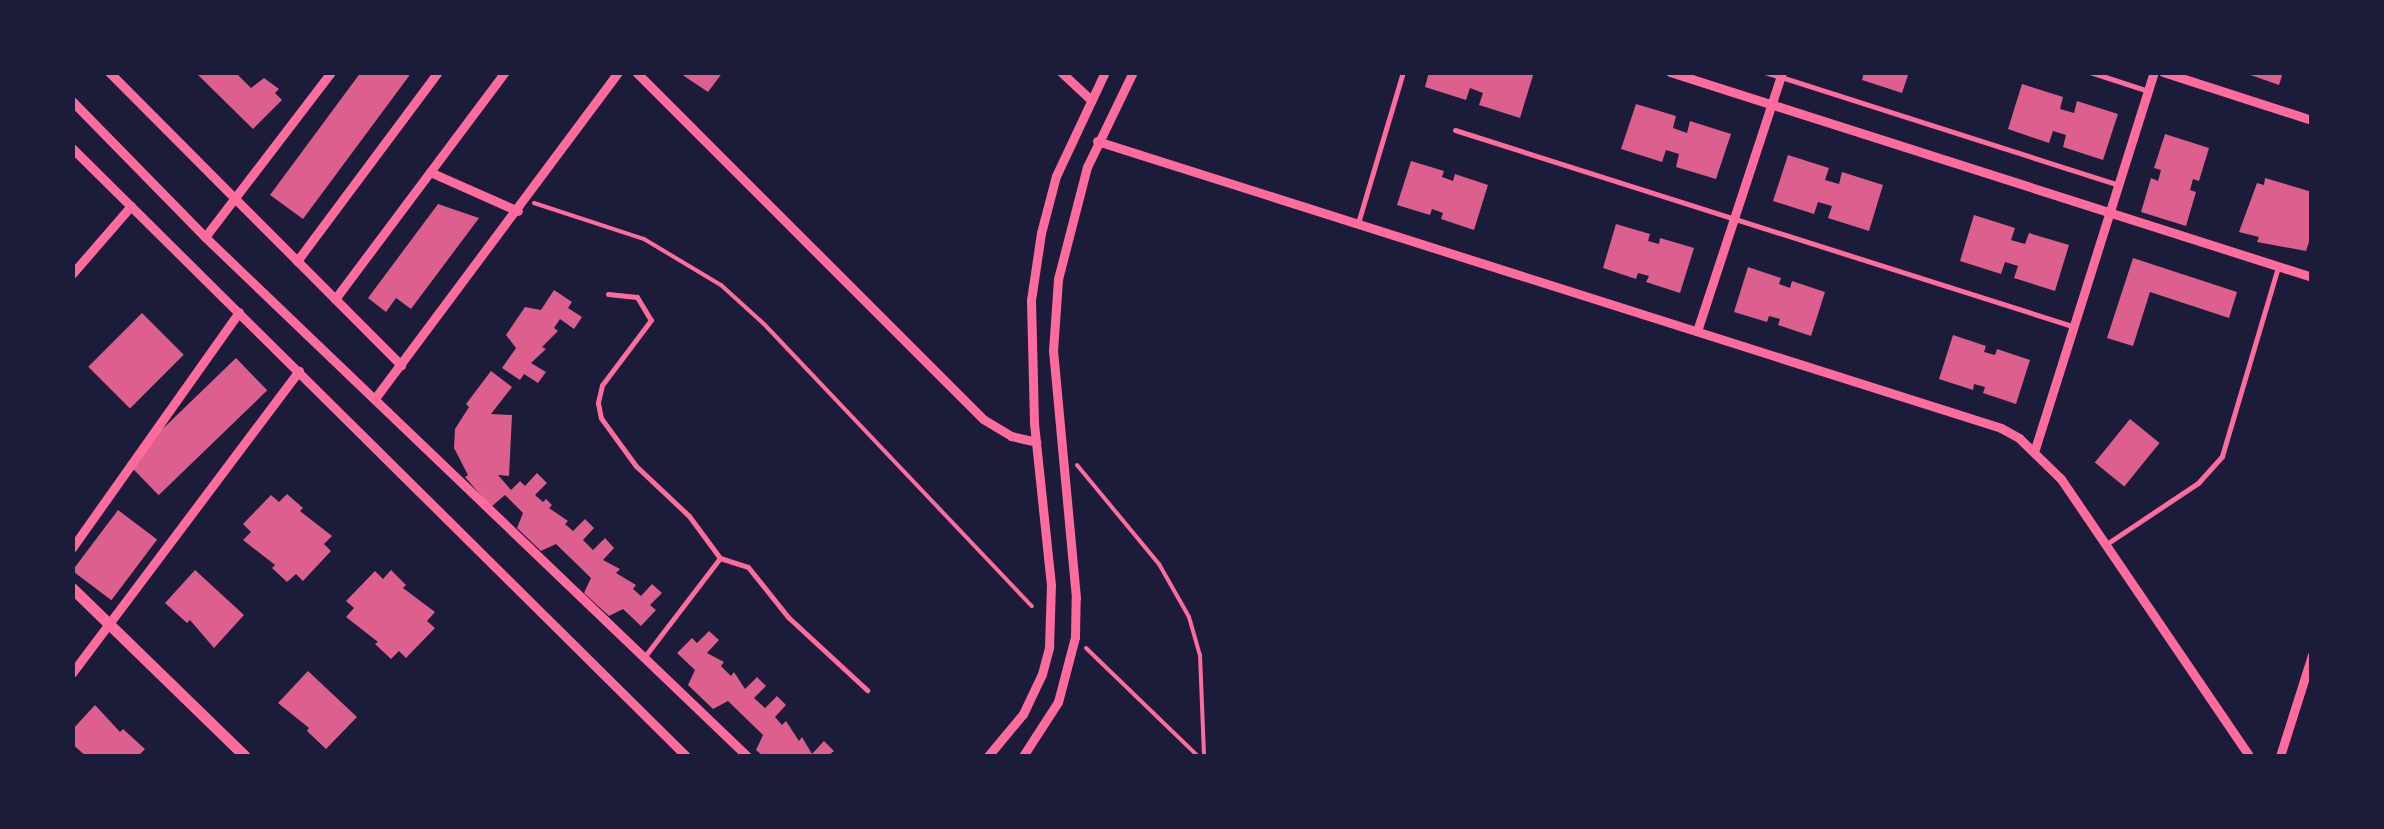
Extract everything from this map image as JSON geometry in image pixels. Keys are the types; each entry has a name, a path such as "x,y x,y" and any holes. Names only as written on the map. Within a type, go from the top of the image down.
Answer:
{"street":[{"path":"109,72 401,365"},
{"path":"205,236 331,72"},
{"path":"297,261 438,72"},
{"path":"335,299 505,72"},
{"path":"376,397 618,72"},
{"path":"636,72 983,419 1011,436 1036,442"},
{"path":"1061,72 1090,99"},
{"path":"988,756 1016,727 1042,674 1049,647 1052,586 1036,442 1030,334 1035,266 1056,176 1104,72"},
{"path":"1023,756 1058,702 1076,637 1054,351 1058,278 1076,200 1097,141 1133,72"},
{"path":"1670,72 2312,277"},
{"path":"2035,449 2154,72"},
{"path":"2163,72 2312,120"},
{"path":"1698,331 1781,75"},
{"path":"72,102 205,236 746,756"},
{"path":"1097,141 2000,428 2035,449 2250,756"},
{"path":"72,148 686,756"},
{"path":"430,172 518,210"},
{"path":"72,274 132,206"},
{"path":"72,548 238,312"},
{"path":"72,673 298,371"},
{"path":"72,588 245,756"},
{"path":"2280,756 2312,655"}],"lane":[{"path":"1358,223 1403,72"},
{"path":"1765,72 2118,186"},
{"path":"2090,72 2148,91"},
{"path":"1455,130 2074,326"},
{"path":"2105,545 2198,483 2222,456 2278,267"},
{"path":"608,294 637,297 651,320 602,385 600,418 636,466 689,516 720,558 748,567 788,617 866,690"},
{"path":"643,659 720,558"}],"path":[{"path":"526,198 644,239 721,285 764,324 1032,606"},
{"path":"1061,446 1160,564 1180,599 1200,655 1201,756"},
{"path":"1076,637 1201,756"}],"building":[{"path":"195,72 240,72 238,75 251,88 264,78 279,89 275,93 282,100 253,129"},
{"path":"361,72 412,72 303,219 270,195"},
{"path":"678,72 723,72 708,92"},
{"path":"1429,72 1534,72 1520,118 1479,105 1483,93 1470,88 1466,100 1425,87"},
{"path":"1864,72 1909,72 1902,93 1862,80"},
{"path":"2242,72 2283,72 2279,85"},
{"path":"2022,84 2063,97 2060,109 2074,113 2077,101 2118,114 2103,160 2063,147 2066,135 2053,131 2049,143 2008,129"},
{"path":"1636,104 1676,116 1673,128 1687,133 1690,121 1731,134 1716,179 1676,167 1679,154 1666,150 1662,162 1621,149"},
{"path":"2165,134 2209,148 2199,181 2193,179 2190,190 2196,192 2186,226 2141,212 2151,178 2158,181 2161,170 2154,168"},
{"path":"1788,155 1829,168 1825,180 1839,184 1842,172 1883,185 1869,231 1828,218 1832,206 1818,202 1814,214 1773,201"},
{"path":"1411,161 1444,171 1442,177 1453,181 1455,174 1488,185 1474,230 1441,219 1443,213 1432,209 1430,215 1397,205"},
{"path":"2265,178 2312,192 2312,233 2306,251 2257,242 2259,237 2239,232 2257,183 2264,185"},
{"path":"438,204 479,218 411,309 396,298 386,312 368,298"},
{"path":"1974,215 2015,228 2011,240 2025,244 2029,233 2069,245 2055,291 2014,278 2018,266 2005,262 2001,274 1960,261"},
{"path":"1616,224 1650,234 1648,241 1659,244 1660,238 1694,248 1680,293 1646,282 1649,276 1638,273 1636,279 1603,268"},
{"path":"2133,258 2237,292 2229,318 2150,292 2133,346 2107,338"},
{"path":"1748,267 1781,278 1779,284 1790,288 1792,281 1825,292 1811,336 1778,325 1780,319 1769,316 1767,322 1734,312"},
{"path":"554,290 572,302 568,308 582,317 574,329 560,319 554,328 558,331 531,363 546,372 538,383 524,374 520,380 502,368 516,348 506,335 525,307 541,310"},
{"path":"142,313 184,355 130,408 88,367"},
{"path":"1953,335 1986,346 1984,352 1995,355 1997,349 2030,360 2016,404 1983,393 1985,387 1974,384 1973,390 1939,379"},
{"path":"236,358 267,390 159,495 127,463"},
{"path":"491,371 512,387 491,414 512,415 509,476 498,475 511,490 520,481 525,486 537,473 547,483 535,495 543,502 546,499 552,505 549,508 568,521 565,524 573,531 585,519 594,528 583,540 593,550 605,538 614,548 603,560 620,569 616,573 636,585 633,589 641,596 652,584 662,593 650,605 656,610 641,626 623,609 609,616 584,593 591,578 556,544 541,551 517,528 523,513 505,495 491,507 465,477 468,475 454,448 455,429 469,407 466,404"},
{"path":"2130,419 2160,443 2124,486 2095,463"},
{"path":"287,494 303,508 300,511 332,536 324,544 331,551 303,581 296,574 287,582 272,568 275,565 243,540 251,532 243,524 271,495 279,502"},
{"path":"118,510 157,539 111,600 72,571"},
{"path":"195,570 244,615 214,648 190,620 187,623 165,603"},
{"path":"391,570 406,585 403,588 435,612 427,621 435,628 406,658 399,651 391,659 375,644 378,642 346,617 354,608 346,601 375,571 383,579"},
{"path":"709,631 719,640 707,653 724,662 721,666 731,676 734,672 745,689 757,677 766,686 754,698 765,708 777,696 786,705 775,717 782,725 786,721 799,741 802,737 812,754 824,741 834,751 828,756 763,756 756,750 763,735 728,701 713,709 688,685 695,670 677,653 692,638 697,643"},
{"path":"308,671 357,717 326,749 307,731 309,728 278,703"},
{"path":"95,705 120,732 123,729 145,749 138,756 86,756 72,744 72,730"}]}
